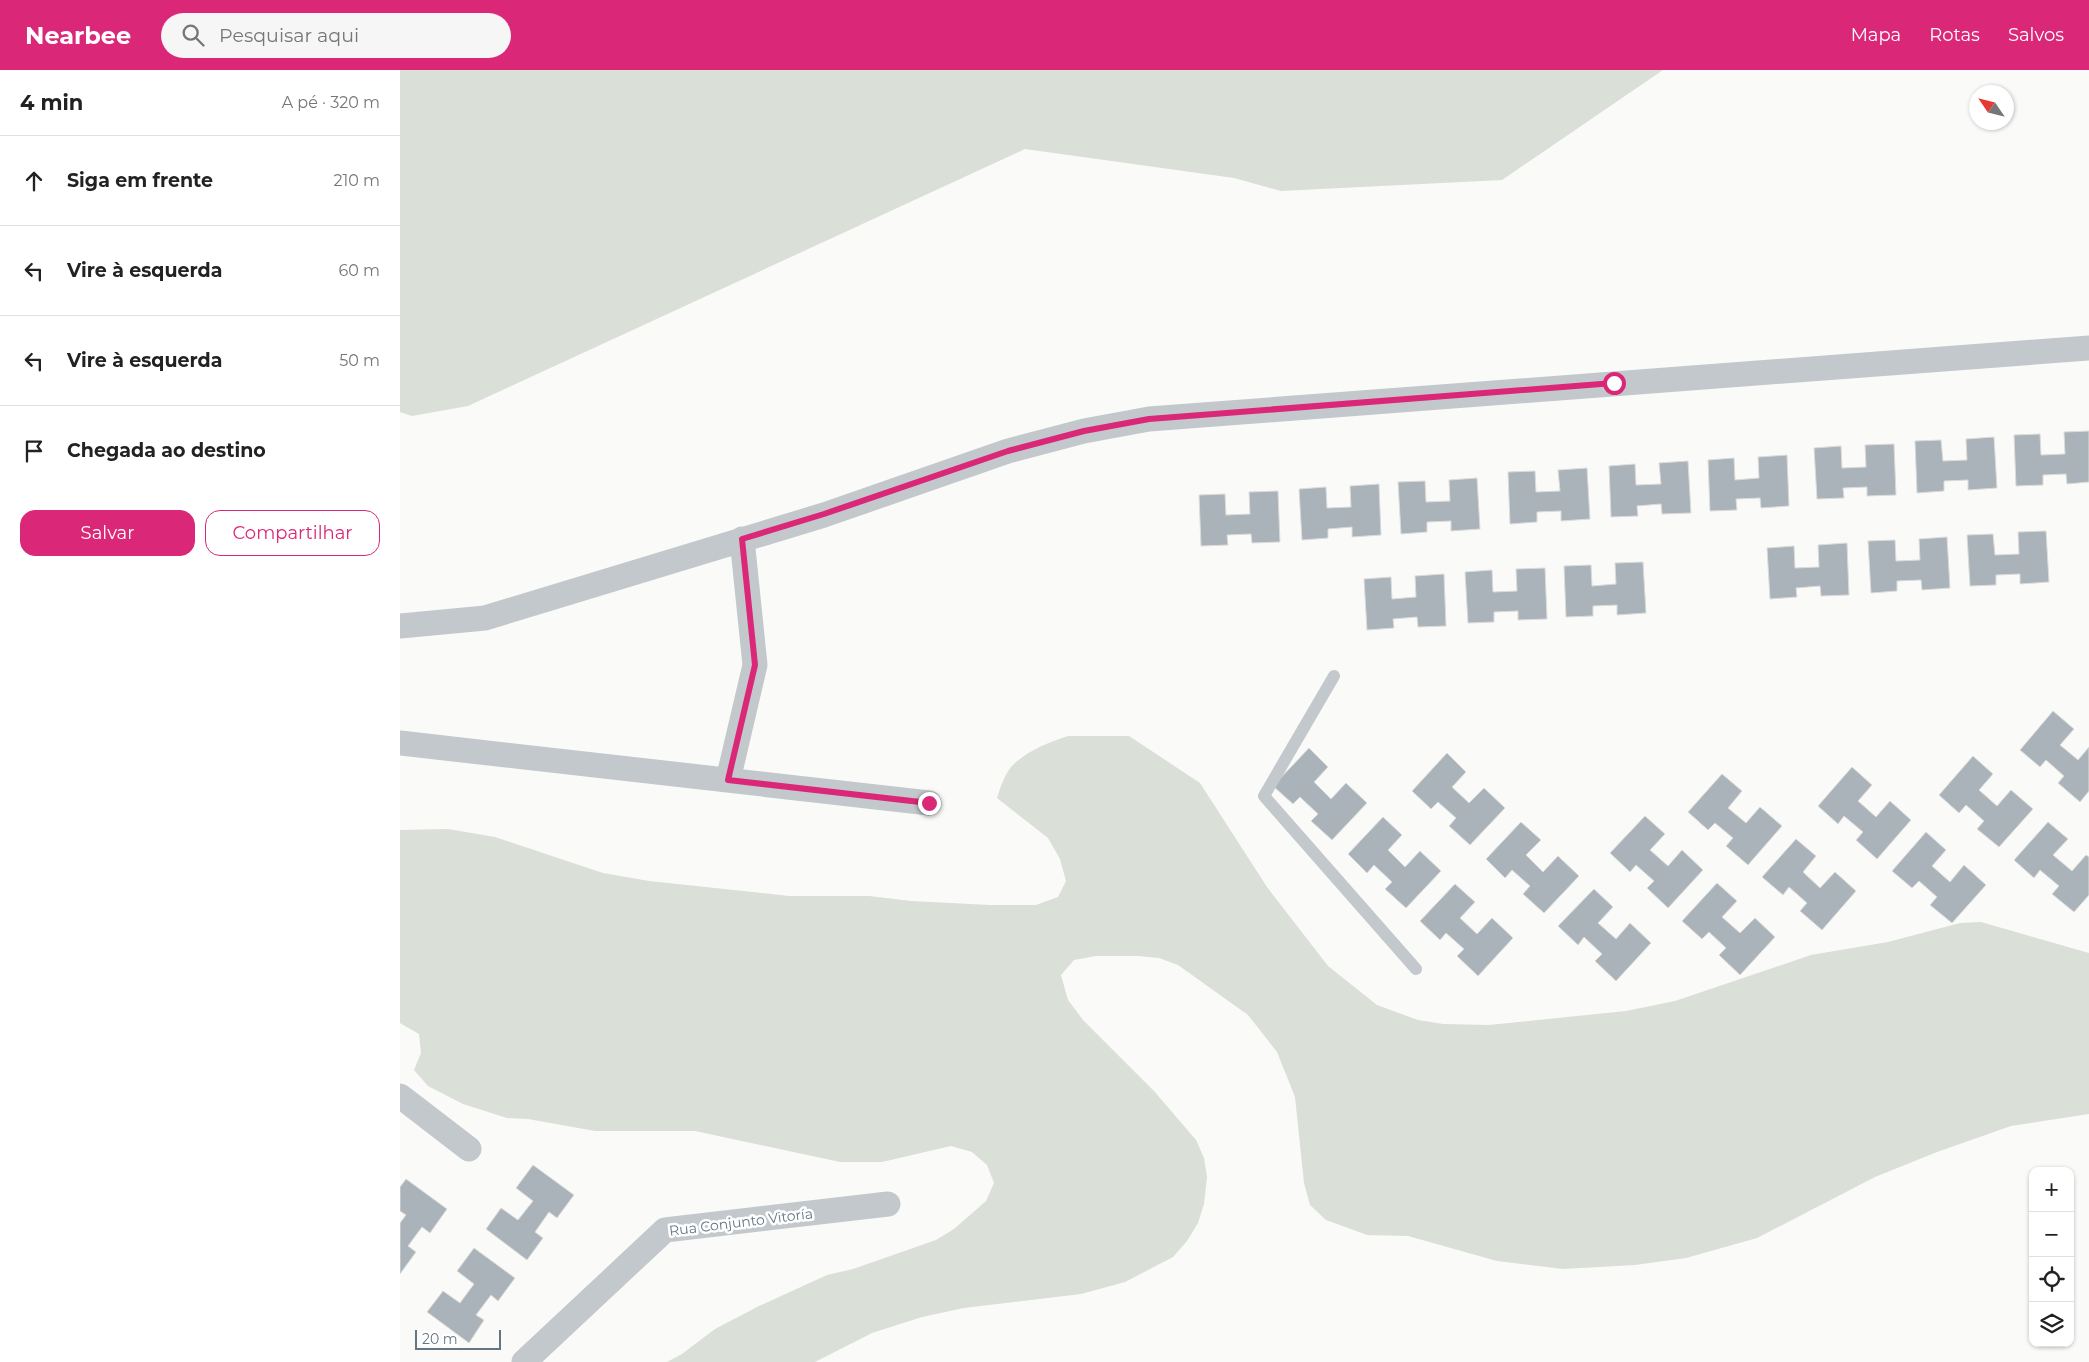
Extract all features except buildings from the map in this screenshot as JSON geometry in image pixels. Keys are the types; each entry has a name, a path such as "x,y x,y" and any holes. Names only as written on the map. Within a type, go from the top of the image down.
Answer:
{"street":[{"path":"400,626 485,618 824,514 1008,451 1084,431 1149,419 2089,348"},
{"path":"728,780 755,665 742,539"},
{"path":"400,743 929,803"},
{"path":"400,1096 469,1149"},
{"name":"Rua Conjunto Vitoría","path":"524,1362 665,1230 888,1204"}],"lane":[{"path":"1334,676 1264,796 1416,969"}],"shaded area":[{"path":"400,70 1663,70 1502,180 1281,191 1234,178 1025,149 468,406 412,416 400,412"},
{"path":"1068,736 1129,736 1200,783 1267,887 1328,966 1377,1005 1418,1020 1443,1024 1489,1025 1626,1011 1675,1001 1811,955 1888,942 1960,923 1981,922 2089,953 2089,1114 2011,1126 1937,1152 1875,1177 1757,1238 1686,1258 1635,1265 1563,1269 1497,1261 1408,1236 1367,1235 1326,1220 1310,1205 1304,1183 1295,1097 1277,1052 1248,1015 1178,965 1159,958 1096,956 1074,960 1061,975 1068,1000 1083,1020 1154,1091 1196,1140 1204,1158 1207,1177 1204,1204 1198,1223 1187,1241 1173,1257 1125,1282 1081,1294 964,1308 922,1317 872,1333 815,1362 667,1362 682,1354 715,1329 759,1306 827,1275 853,1269 936,1240 954,1229 986,1201 994,1183 987,1165 972,1152 951,1146 882,1162 840,1162 695,1131 595,1131 528,1119 507,1118 463,1104 428,1086 414,1070 421,1053 419,1034 400,1023 400,830 448,829 495,837 603,873 649,881 789,896 869,896 911,901 1036,905 1058,897 1066,881 1060,859 1048,838 997,798 1006,775 1015,763 1033,750"}],"route":[{"path":"929,803 728,780 755,665 742,539 824,514 1008,451 1084,431 1149,419 1614,383"}]}
